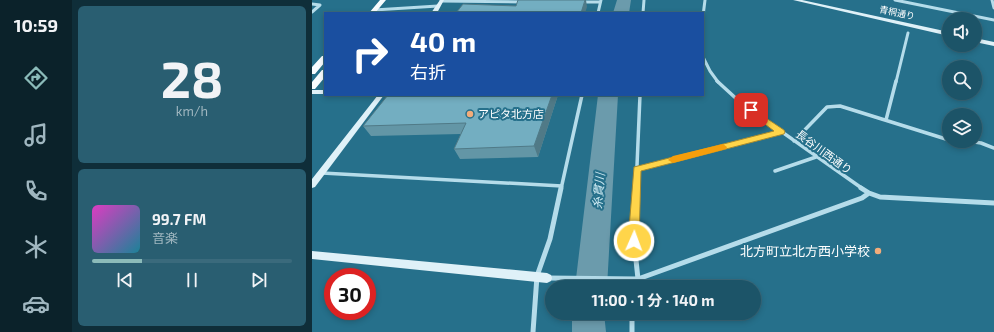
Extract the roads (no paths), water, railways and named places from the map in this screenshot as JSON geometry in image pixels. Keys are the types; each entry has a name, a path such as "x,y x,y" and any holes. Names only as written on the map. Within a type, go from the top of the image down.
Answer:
{"main road":[{"path":"371,11 374,0"},
{"path":"371,11 383,0"},
{"path":"312,72 324,59"},
{"path":"312,87 324,73"}],"street":[{"path":"435,12 441,0 529,2"},
{"path":"643,12 644,0"},
{"path":"704,12 705,0"},
{"name":"青桐通り","path":"795,0 942,32"},
{"path":"895,0 994,20"},
{"path":"992,0 994,8"},
{"path":"576,2 601,1 598,12"},
{"path":"312,4 320,5 312,12"},
{"path":"371,11 438,6"},
{"path":"886,120 908,33"},
{"path":"982,41 994,44"},
{"name":"長谷川西通り","path":"705,65 725,90 781,132 869,193 880,198 994,203"},
{"path":"312,92 324,92"},
{"path":"312,185 380,96"},
{"path":"533,332 542,277 582,96"},
{"path":"636,279 634,241 640,96"},
{"path":"794,141 827,107 833,106 840,106 942,138"},
{"path":"637,169 781,132"},
{"path":"982,144 994,148"},
{"path":"775,171 816,157"},
{"path":"321,173 562,186"},
{"path":"312,255 542,277 636,279 862,198 869,193"},
{"path":"632,320 632,332"}],"waterway":[{"name":"糸貫川","path":"621,12 624,0"},
{"name":"糸貫川","path":"592,280 608,96"},
{"name":"糸貫川","path":"588,320 589,332"}],"place":[{"name":"アピタ北方店","path":"470,114"},
{"name":"北方町立北方西小学校","path":"878,251"}]}
